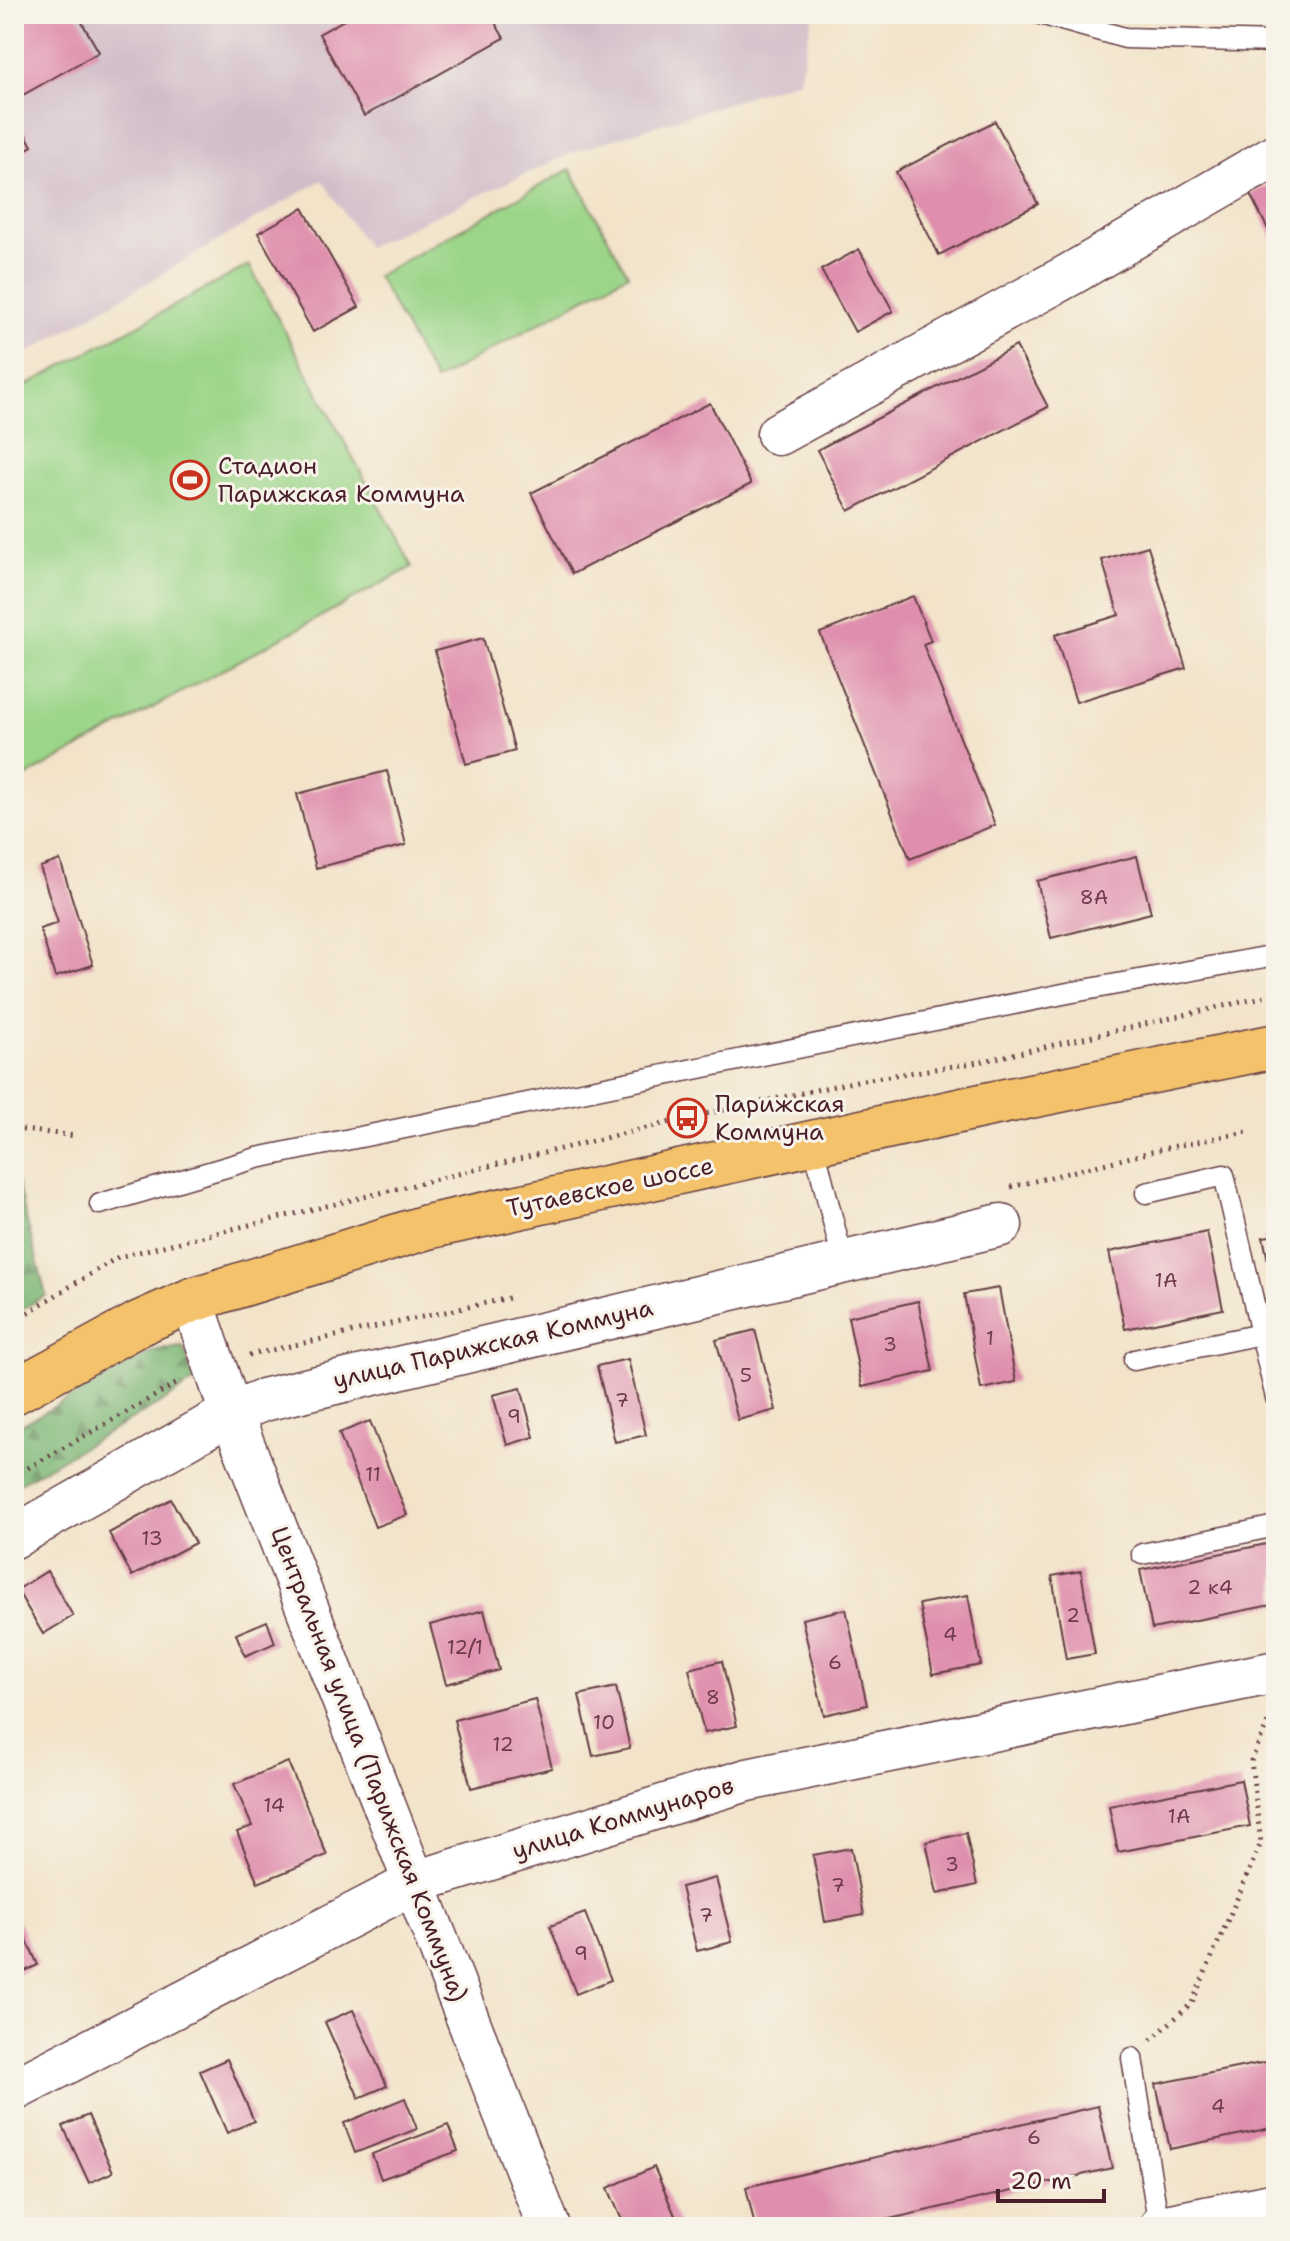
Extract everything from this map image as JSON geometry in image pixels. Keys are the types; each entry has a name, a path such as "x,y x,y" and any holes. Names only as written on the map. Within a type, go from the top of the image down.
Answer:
{"main road":[{"name":"Тутаевское шоссе","path":"14,1392 140,1323 192,1300 427,1227 813,1142 1276,1046"}],"street":[{"path":"778,434 1071,274 1276,155"},
{"name":"улица Парижская Коммуна","path":"14,1537 231,1413 295,1390 843,1261 1006,1206"},
{"name":"Центральная улица (Парижская Коммуна)","path":"192,1300 231,1413 549,2227"},
{"name":"улица Коммунаров","path":"14,2090 416,1882 747,1780 1276,1672"},
{"path":"1159,2227 1276,2204"}],"lane":[{"path":"1040,14 1125,38 1276,42"},
{"path":"100,1204 257,1158 1068,993 1276,955"},
{"path":"813,1142 843,1261"},
{"path":"1146,1193 1224,1175 1268,1333 1276,1398"},
{"path":"1134,1360 1268,1333"},
{"path":"1142,1554 1276,1526"},
{"path":"1132,2058 1159,2227"}],"path":[{"path":"14,1321 118,1257 687,1118 857,1081 979,1062 1276,994"},
{"path":"14,1129 77,1136"},
{"path":"1006,1206 1171,1147 1251,1131"},
{"path":"14,1476 212,1363"},
{"path":"1132,2058 1192,2003 1261,1843 1251,1761 1276,1703"}],"shaded area":[{"path":"14,14 813,14 799,80 576,151 367,247 322,180 14,361"}],"green space":[{"path":"570,169 628,274 435,381 377,276"},
{"name":"Стадион Парижская Коммуна","path":"249,265 412,567 14,783 14,392"},
{"path":"14,1172 46,1295 14,1314"},
{"path":"183,1347 195,1381 14,1486 14,1429 156,1350"}],"building":[{"path":"14,14 77,14 99,52 14,100"},
{"path":"355,14 490,14 504,38 364,116 319,34"},
{"path":"14,113 32,146 14,156"},
{"path":"995,121 1038,204 939,255 896,172"},
{"path":"1276,181 1276,245 1250,194"},
{"path":"303,208 359,307 313,332 258,233"},
{"path":"859,249 893,311 855,332 821,270"},
{"path":"1016,346 1048,407 849,511 817,450"},
{"path":"710,403 751,484 572,574 531,493"},
{"path":"1148,546 1186,668 1076,702 1055,635 1119,615 1102,560"},
{"path":"913,596 931,641 923,644 995,825 910,859 820,633"},
{"path":"483,638 515,751 466,764 435,651"},
{"path":"387,771 406,845 316,868 297,794"},
{"path":"1137,856 1151,913 1051,938 1037,881"},
{"path":"60,860 93,965 55,977 40,929 58,923 40,867"},
{"path":"1207,1232 1223,1309 1125,1329 1109,1252"},
{"path":"1276,1235 1276,1294 1275,1294 1263,1237"},
{"path":"999,1288 1016,1382 981,1389 964,1294"},
{"path":"918,1301 933,1371 862,1387 848,1317"},
{"path":"755,1330 776,1410 738,1420 716,1340"},
{"path":"628,1359 646,1435 615,1442 597,1366"},
{"path":"521,1388 534,1437 507,1445 493,1395"},
{"path":"370,1421 407,1515 375,1527 339,1433"},
{"path":"171,1499 195,1543 132,1576 109,1533"},
{"path":"1276,1542 1276,1604 1152,1629 1140,1570"},
{"path":"47,1571 73,1616 43,1634 17,1590"},
{"path":"1081,1571 1095,1654 1066,1659 1052,1576"},
{"path":"968,1595 981,1665 933,1674 919,1604"},
{"path":"846,1609 867,1705 824,1715 802,1619"},
{"path":"484,1610 499,1670 446,1684 430,1625"},
{"path":"267,1621 275,1643 245,1656 236,1634"},
{"path":"722,1661 737,1726 704,1733 689,1669"},
{"path":"616,1687 630,1748 593,1756 579,1695"},
{"path":"535,1699 552,1768 471,1788 454,1720"},
{"path":"288,1762 327,1855 258,1883 237,1832 252,1826 234,1784"},
{"path":"1241,1780 1250,1826 1118,1852 1109,1806"},
{"path":"966,1833 977,1885 937,1894 926,1842"},
{"path":"851,1848 864,1915 825,1922 813,1855"},
{"path":"716,1878 732,1942 697,1951 681,1887"},
{"path":"585,1913 611,1980 576,1994 550,1926"},
{"path":"19,1922 38,1965 14,1976 14,1924"},
{"path":"353,2010 387,2086 359,2098 325,2022"},
{"path":"227,2059 254,2121 227,2133 200,2071"},
{"path":"1276,2060 1276,2127 1170,2149 1156,2084"},
{"path":"405,2098 417,2129 355,2153 344,2123"},
{"path":"1098,2106 1112,2168 855,2227 755,2227 746,2187"},
{"path":"88,2115 113,2172 89,2183 63,2126"},
{"path":"448,2125 458,2151 381,2179 372,2154"},
{"path":"654,2167 680,2227 625,2227 608,2188"}],"place":[{"name":"Стадион Парижская Коммуна","path":"190,480"},
{"name":"Парижская Коммуна","path":"687,1118"}]}
